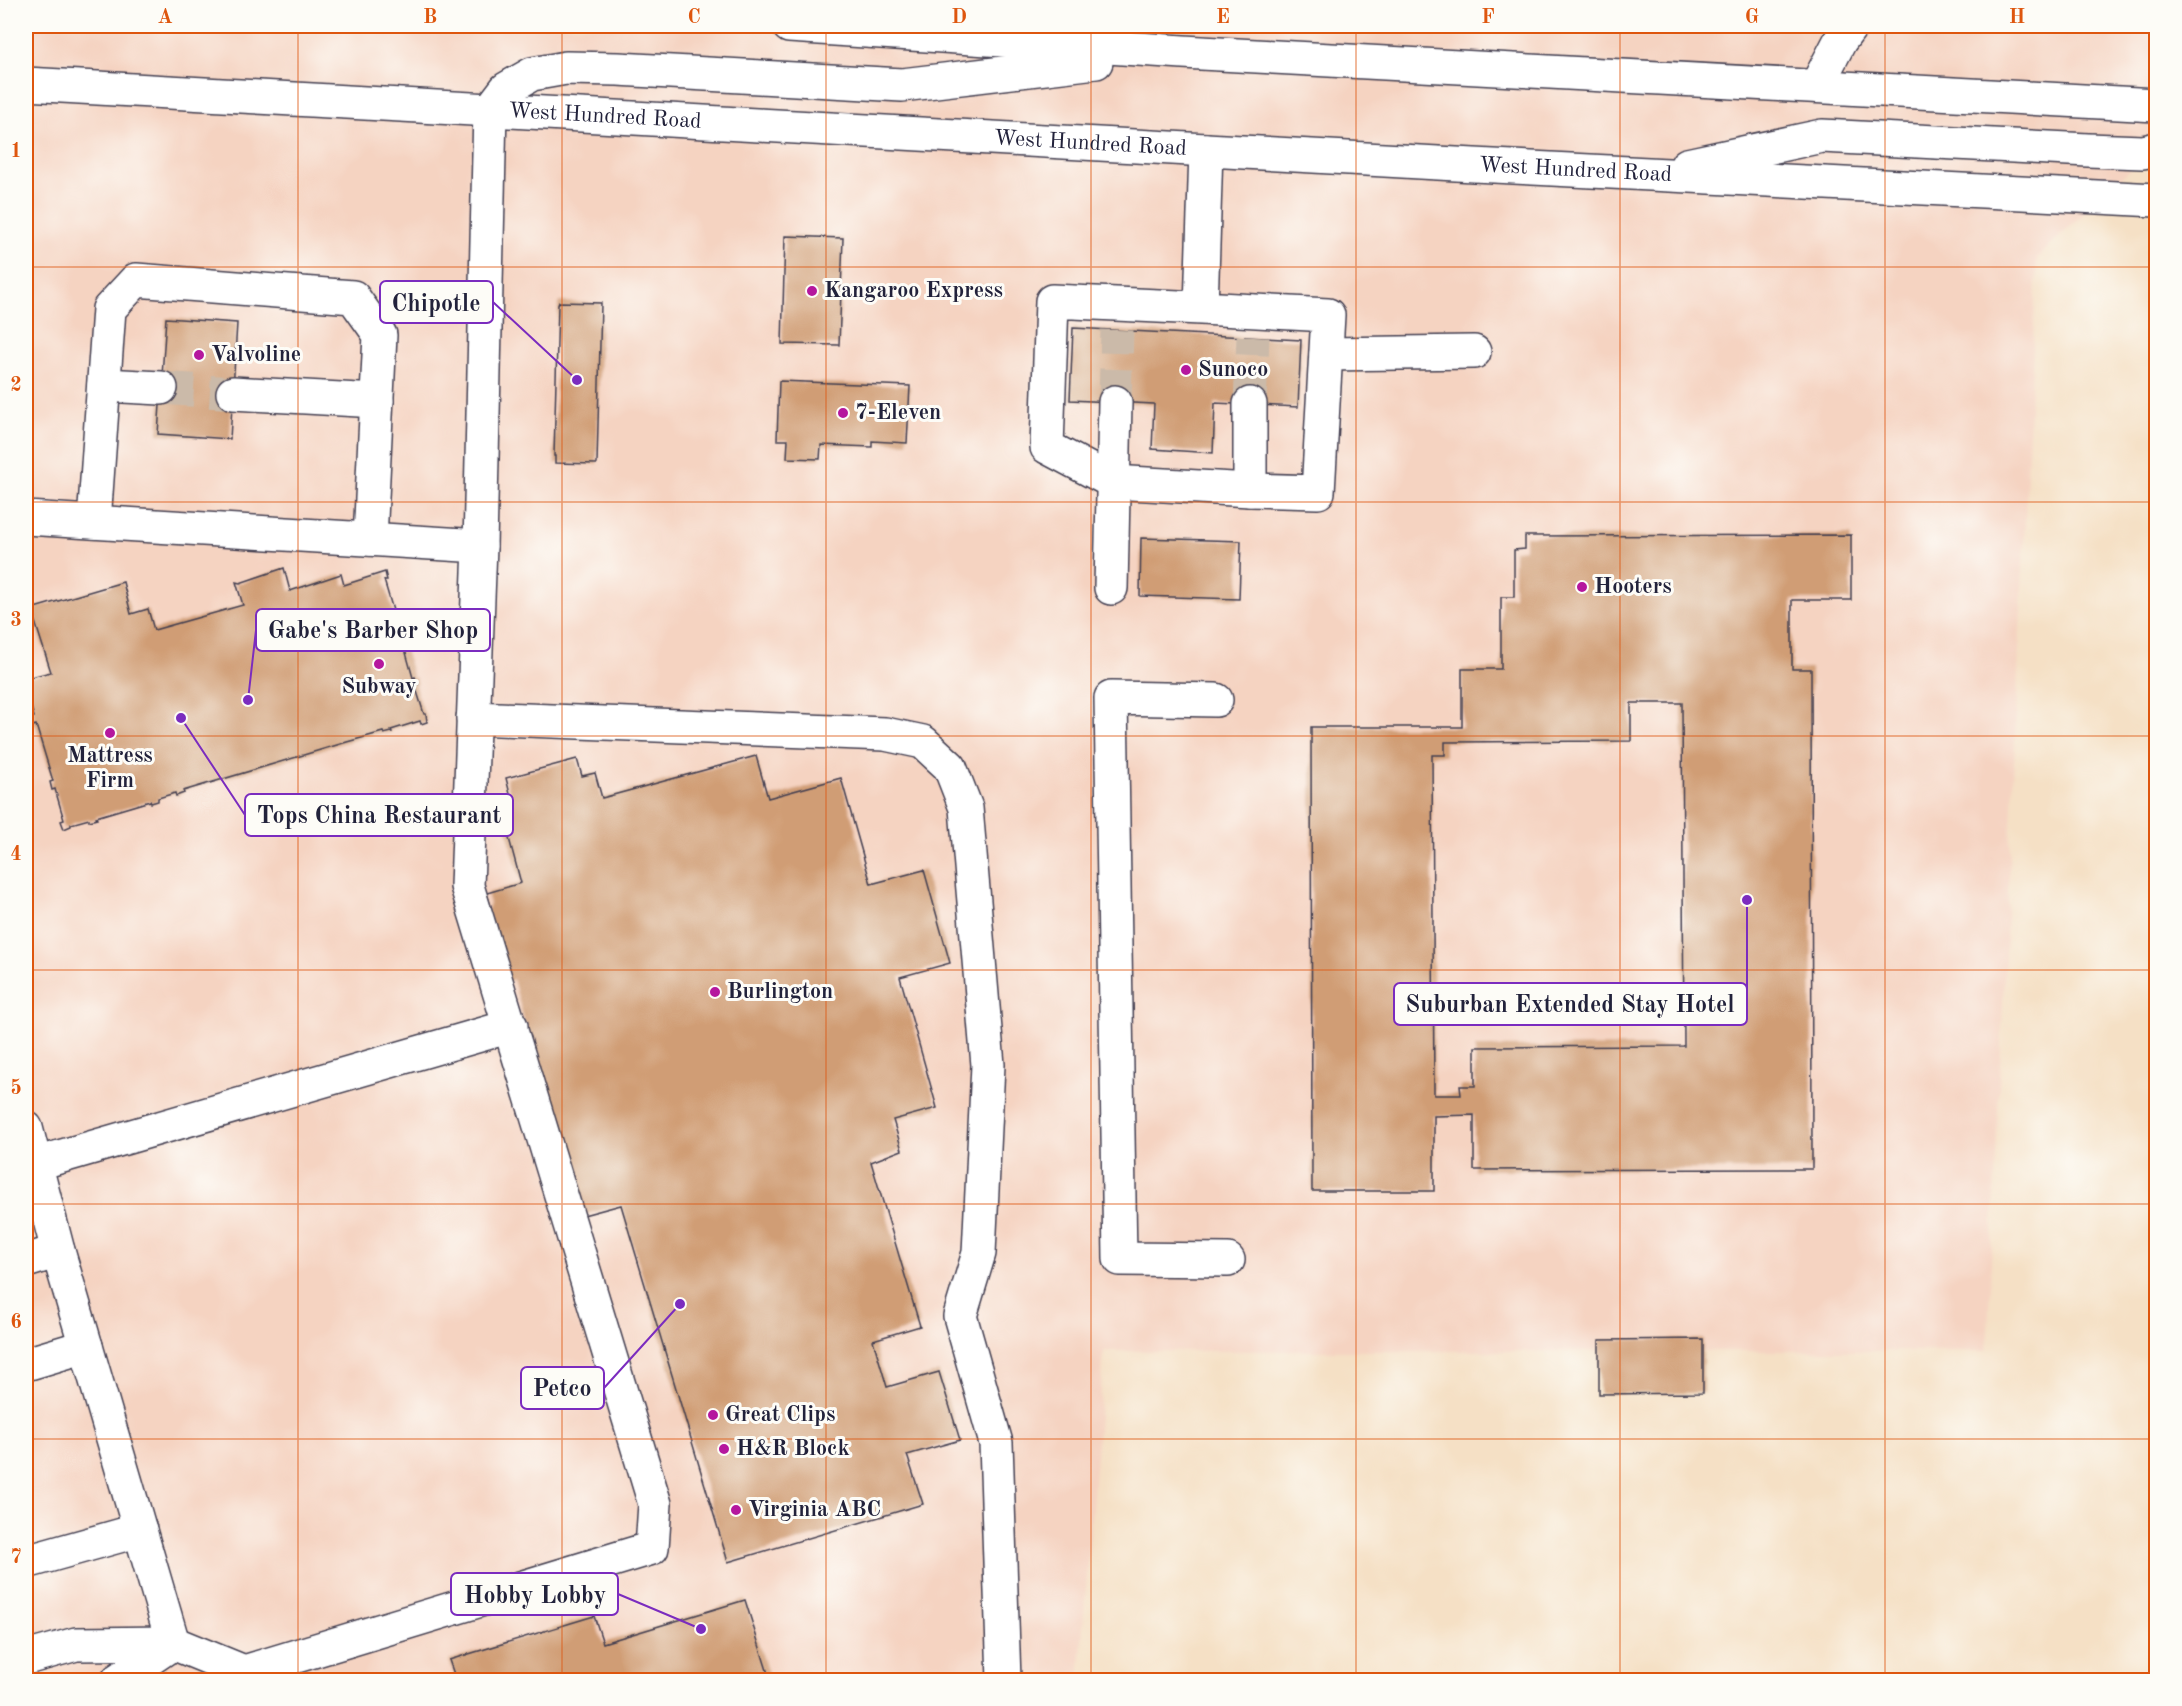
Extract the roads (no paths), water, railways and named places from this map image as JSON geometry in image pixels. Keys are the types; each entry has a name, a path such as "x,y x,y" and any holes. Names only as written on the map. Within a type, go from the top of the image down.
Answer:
{"main road":[{"path":"789,26 1183,52 2157,105"},
{"path":"1817,85 1840,40 1851,26"},
{"path":"26,1658 76,1644 173,1643 244,1672 652,1548 655,1504 511,1026 466,886 480,546 490,110 506,89 532,74 566,68 902,85 1183,52"},
{"name":"West Hundred Road","path":"26,84 1645,174 2157,200"},
{"path":"1645,174 1822,135 2088,150 2143,152 2157,149"},
{"path":"1201,308 1206,150"},
{"path":"94,522 108,309 136,280 353,297 380,335 370,539"},
{"path":"1052,301 1117,317 1201,308 1252,324 1328,315 1318,492 1113,482 1047,447 1052,301"},
{"path":"1326,354 1474,352"},
{"path":"104,385 161,388"},
{"path":"232,393 377,401"},
{"path":"1111,588 1115,402"},
{"path":"1250,404 1250,490"},
{"path":"26,518 480,546"},
{"path":"1216,700 1111,698 1120,1259 1228,1260"},
{"path":"473,718 885,734 923,742 950,767 966,808 988,1065 979,1253 960,1316 996,1443 1004,1680"},
{"path":"35,1164 511,1026"},
{"path":"26,1128 58,1251 173,1643"},
{"path":"26,1261 58,1251"},
{"path":"26,1364 86,1346"},
{"path":"26,1562 140,1530"},
{"path":"118,1680 173,1643"}],"tunnel":[{"path":"1115,402 1117,330"},
{"path":"1250,404 1253,337"},
{"path":"161,388 233,393"}],"place":[{"name":"Kangaroo Express","path":"812,291"},
{"name":"Valvoline","path":"199,355"},
{"name":"Sunoco","path":"1186,370"},
{"name":"Chipotle","path":"577,380"},
{"name":"7-Eleven","path":"843,413"},
{"name":"Hooters","path":"1582,587"},
{"name":"Subway","path":"379,664"},
{"name":"Gabe's Barber Shop","path":"248,700"},
{"name":"Tops China Restaurant","path":"181,718"},
{"name":"Mattress Firm","path":"110,733"},
{"name":"Suburban Extended Stay Hotel","path":"1747,900"},
{"name":"Burlington","path":"715,992"},
{"name":"Petco","path":"680,1304"},
{"name":"Great Clips","path":"713,1415"},
{"name":"H&R Block","path":"724,1449"},
{"name":"Virginia ABC","path":"736,1510"},
{"name":"Hobby Lobby","path":"701,1629"}]}
